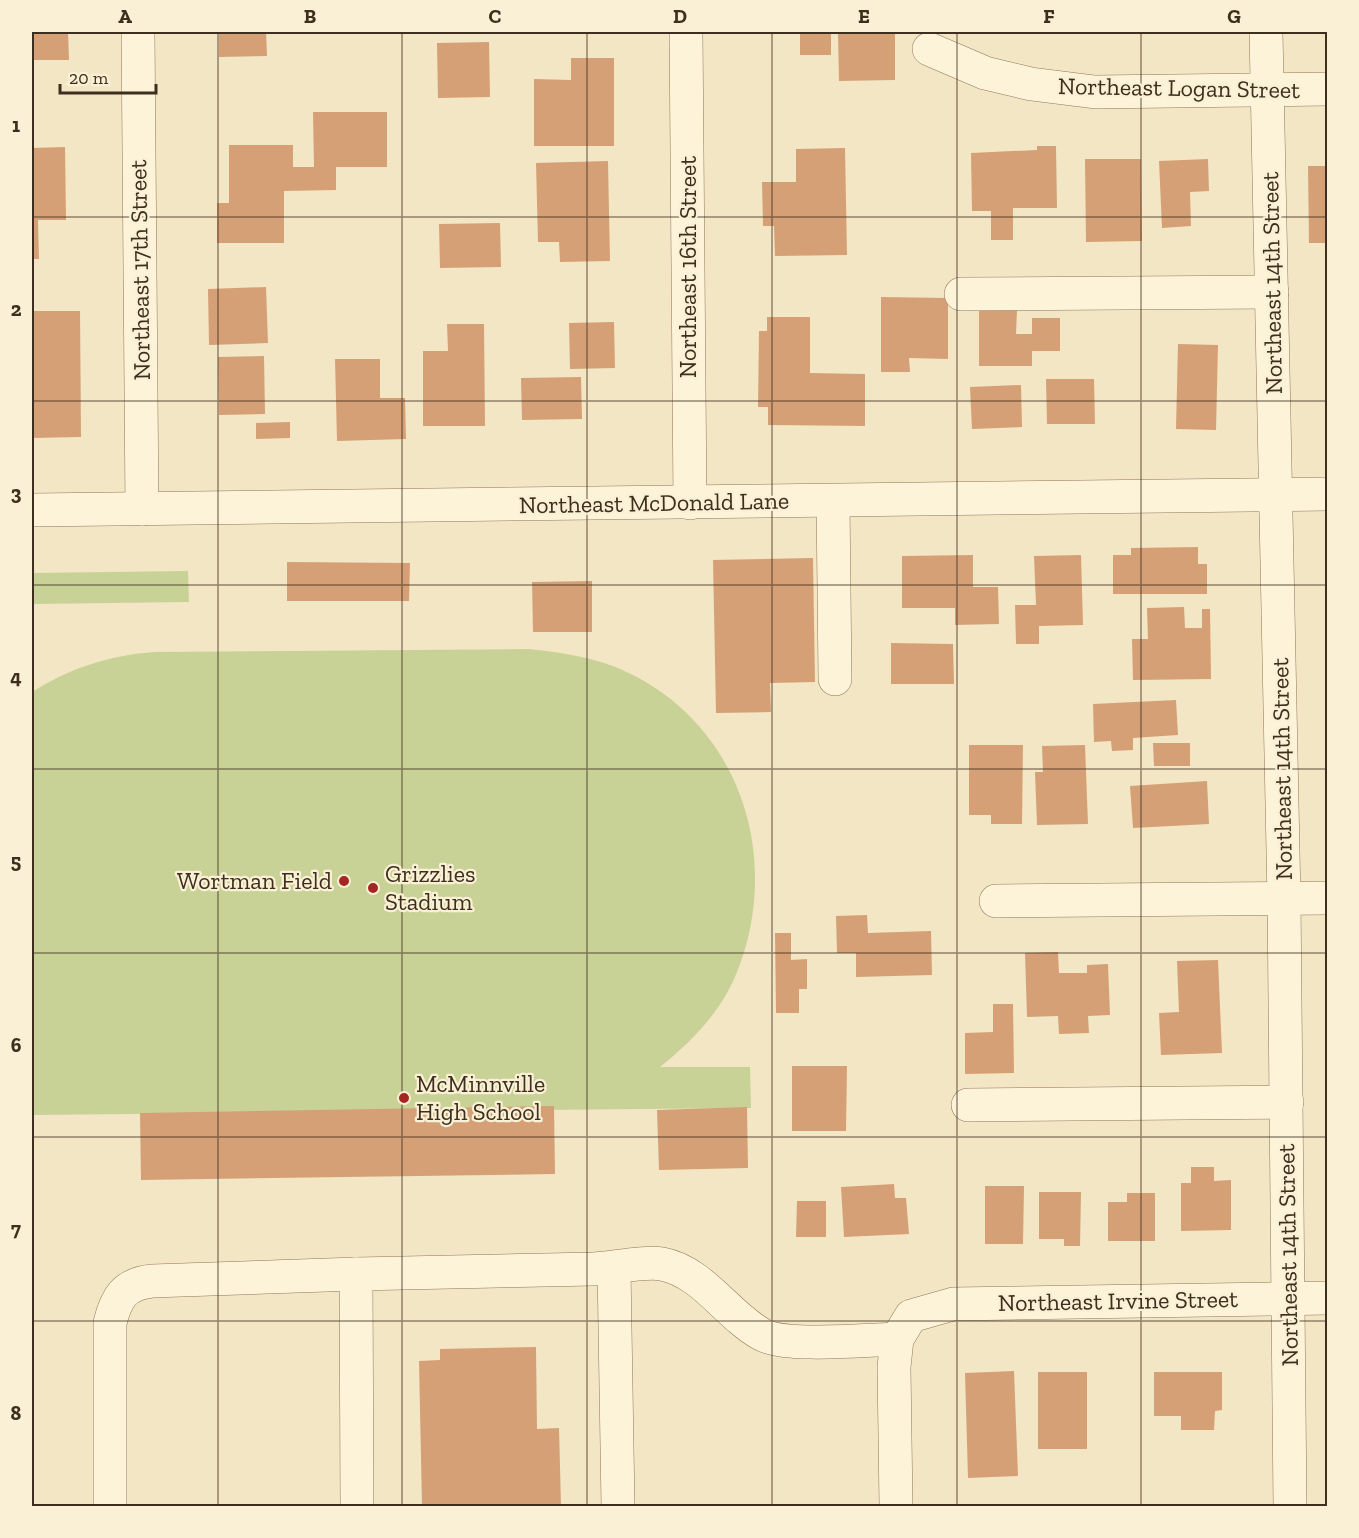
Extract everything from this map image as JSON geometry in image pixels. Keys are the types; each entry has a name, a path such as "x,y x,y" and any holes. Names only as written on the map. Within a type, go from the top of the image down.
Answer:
{"street":[{"name":"Northeast 17th Street","path":"138,32 142,509"},
{"name":"Northeast 16th Street","path":"686,32 690,503"},
{"name":"Northeast 14th Street","path":"1266,32 1284,899 1290,1506"},
{"name":"Northeast Logan Street","path":"928,50 985,73 1031,84 1095,92 1328,89"},
{"path":"961,294 1272,292"},
{"name":"Northeast McDonald Lane","path":"32,510 1328,494"},
{"path":"833,501 835,679"},
{"path":"996,901 1328,898"},
{"path":"968,1106 1287,1102"},
{"name":"Northeast Irvine Street","path":"110,1506 110,1323 115,1305 127,1288 139,1282 614,1268 659,1263 680,1269 705,1286 739,1319 763,1336 784,1342 904,1328 953,1304 1328,1298"},
{"path":"614,1268 618,1506"},
{"path":"356,1274 357,1506"},
{"path":"896,1506 894,1367 904,1328"}],"green space":[{"path":"188,571 189,602 32,604 32,573"},
{"name":"Grizzlies Stadium","path":"529,649 571,655 613,666 656,689 692,718 720,754 740,795 752,839 755,885 750,931 735,977 721,1003 683,1048 660,1067 750,1067 751,1108 32,1115 32,692 61,676 91,664 122,656 155,652"}],"building":[{"path":"32,32 68,32 69,60 32,60"},
{"path":"219,32 266,32 267,56 219,57"},
{"path":"800,32 831,32 831,55 800,55"},
{"path":"838,32 895,32 895,80 839,81"},
{"path":"489,42 490,97 438,98 437,43"},
{"path":"571,58 614,58 614,146 534,146 534,79 571,80"},
{"path":"313,112 387,112 387,167 336,167 336,190 284,191 284,243 217,243 217,203 229,203 229,145 293,145 293,167 314,167"},
{"path":"1037,146 1056,146 1057,208 1013,208 1013,240 991,240 991,211 972,211 971,153 1037,150"},
{"path":"65,147 66,220 38,220 39,259 32,259 32,148"},
{"path":"845,148 847,255 775,256 774,226 763,226 762,182 796,182 796,149"},
{"path":"1085,159 1141,159 1142,241 1086,242"},
{"path":"1208,159 1209,191 1190,192 1191,226 1162,228 1159,161"},
{"path":"608,161 610,261 560,262 559,242 538,242 536,163"},
{"path":"1308,166 1328,166 1328,243 1309,243"},
{"path":"500,223 501,267 440,268 439,224"},
{"path":"266,287 268,343 209,345 208,289"},
{"path":"881,297 948,298 948,359 909,358 910,372 881,372"},
{"path":"979,310 1017,310 1016,334 1032,334 1032,318 1060,318 1060,351 1032,351 1032,366 979,366"},
{"path":"32,311 80,311 81,437 32,438"},
{"path":"767,317 810,317 810,373 865,374 865,426 768,425 768,407 758,407 759,331 767,331"},
{"path":"614,322 615,368 570,369 569,323"},
{"path":"447,324 484,324 485,426 423,426 423,351 448,351"},
{"path":"1178,344 1218,345 1216,430 1176,429"},
{"path":"264,356 265,414 219,415 218,357"},
{"path":"335,359 380,359 380,398 405,398 406,439 337,441"},
{"path":"581,377 582,419 522,420 521,378"},
{"path":"1046,379 1094,379 1095,424 1047,424"},
{"path":"1021,385 1022,427 972,429 970,387"},
{"path":"290,422 290,438 256,439 256,423"},
{"path":"1198,547 1198,564 1207,564 1207,594 1113,594 1113,555 1131,555 1131,548"},
{"path":"973,555 973,587 998,587 999,624 955,625 955,608 902,608 902,556"},
{"path":"1081,555 1083,625 1039,626 1039,644 1016,644 1015,605 1036,605 1034,556"},
{"path":"813,558 815,682 770,683 771,712 716,713 713,560"},
{"path":"287,562 410,563 409,601 287,601"},
{"path":"592,581 592,632 533,632 532,582"},
{"path":"1184,607 1185,628 1202,628 1202,609 1210,609 1211,679 1133,680 1132,639 1148,639 1147,608"},
{"path":"891,643 953,644 954,684 891,684"},
{"path":"1176,700 1178,735 1133,738 1133,750 1112,751 1111,741 1094,742 1093,704"},
{"path":"1153,743 1190,743 1190,766 1154,766"},
{"path":"969,745 1023,745 1022,824 991,824 991,815 969,815"},
{"path":"1085,745 1088,824 1037,825 1035,772 1043,772 1042,746"},
{"path":"1207,781 1209,824 1133,828 1130,786"},
{"path":"867,915 868,933 931,931 932,975 856,977 856,953 837,953 836,916"},
{"path":"775,933 791,933 791,960 807,959 807,989 799,989 799,1013 776,1013"},
{"path":"1058,952 1059,973 1087,973 1087,965 1108,964 1110,1015 1088,1016 1089,1033 1059,1034 1058,1016 1027,1017 1025,953"},
{"path":"1218,960 1222,1053 1161,1055 1159,1013 1179,1012 1177,961"},
{"path":"993,1004 1013,1004 1014,1073 965,1074 965,1033 993,1032"},
{"path":"792,1066 847,1066 846,1131 792,1131"},
{"path":"554,1106 555,1174 141,1180 140,1113"},
{"path":"747,1107 748,1168 659,1170 657,1110"},
{"path":"1191,1167 1214,1167 1214,1181 1231,1180 1231,1230 1181,1231 1181,1183 1191,1183"},
{"path":"894,1184 895,1198 906,1198 909,1234 844,1237 841,1187"},
{"path":"985,1186 1024,1186 1023,1244 985,1244"},
{"path":"1039,1192 1081,1192 1080,1246 1064,1246 1064,1239 1039,1239"},
{"path":"1127,1193 1155,1193 1155,1241 1108,1241 1108,1202 1127,1202"},
{"path":"797,1201 826,1201 826,1237 796,1237"},
{"path":"536,1347 537,1429 559,1428 561,1506 422,1506 419,1361 440,1360 440,1349"},
{"path":"1014,1371 1018,1476 968,1478 965,1373"},
{"path":"1038,1372 1087,1372 1087,1449 1038,1449"},
{"path":"1154,1372 1222,1372 1222,1410 1215,1411 1214,1430 1181,1430 1181,1416 1154,1416"}],"place":[{"name":"Wortman Field","path":"344,881"},
{"name":"Grizzlies Stadium","path":"373,888"},
{"name":"McMinnville High School","path":"404,1098"}]}
